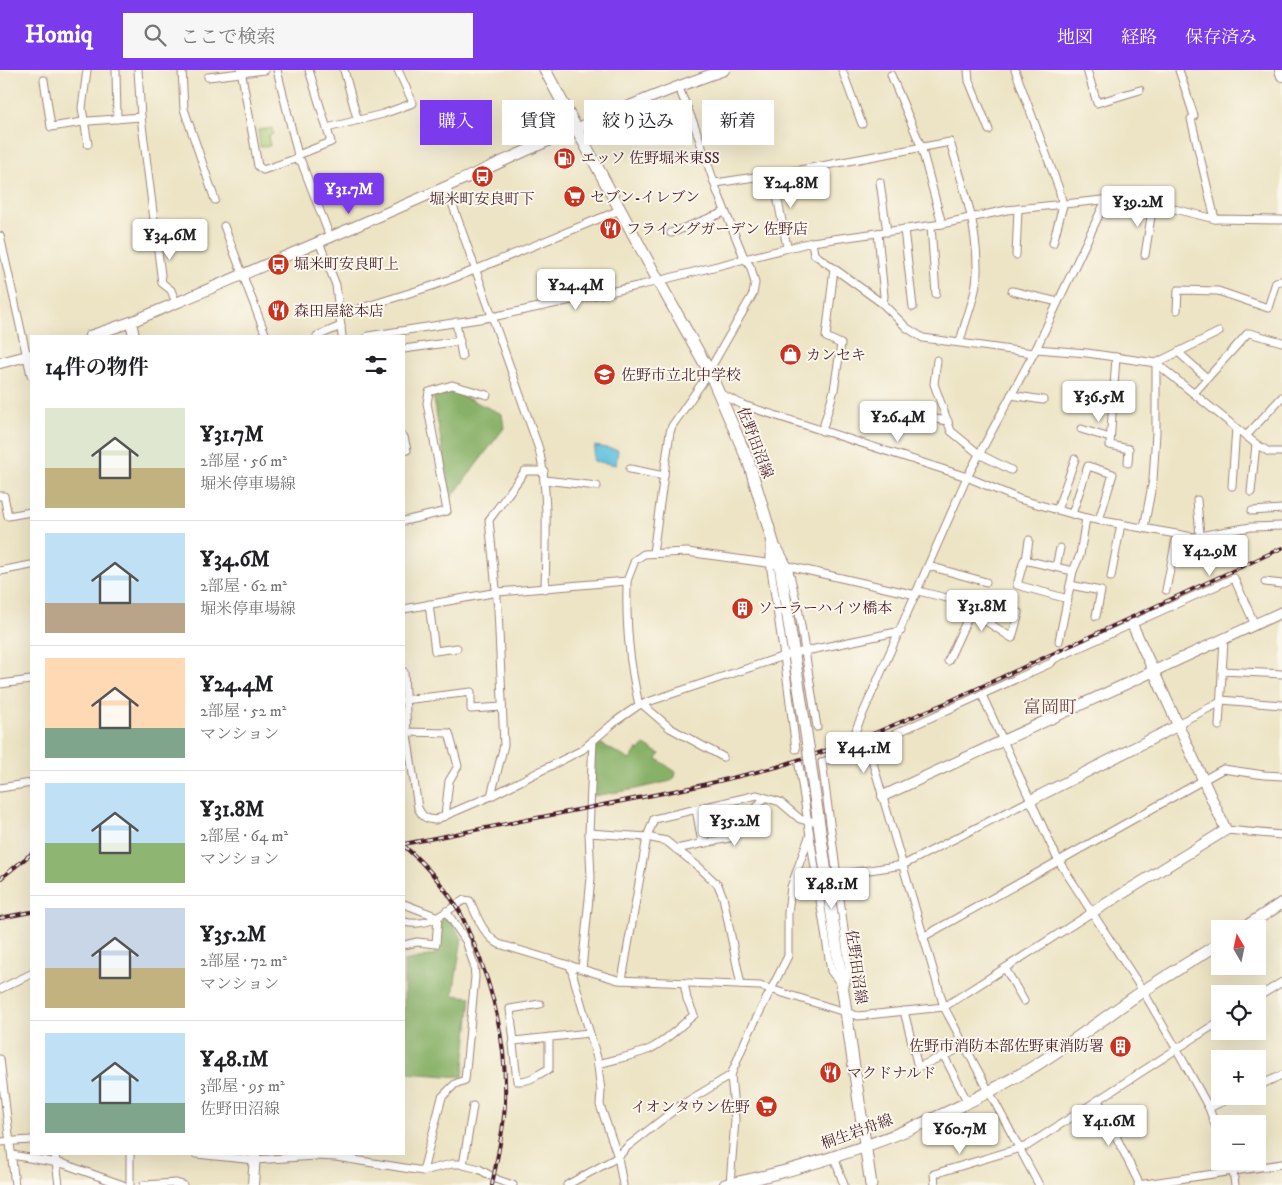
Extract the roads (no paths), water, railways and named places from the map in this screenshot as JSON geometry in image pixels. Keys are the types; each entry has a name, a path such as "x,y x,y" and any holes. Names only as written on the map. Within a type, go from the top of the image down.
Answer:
{"main road":[{"name":"佐野田沼線","path":"545,70 709,371 749,463 770,531 779,565 808,746 848,1014 871,1185"},
{"path":"1256,920 1282,903"},
{"name":"桐生岩舟線","path":"728,1184 788,1171 865,1147 989,1091 1053,1054 1143,992 1211,949"}],"street":[{"path":"88,144 82,108 87,70 94,70"},
{"path":"116,70 117,119"},
{"path":"138,70 141,117 162,283 171,290 176,303"},
{"path":"182,70 184,109 214,200"},
{"path":"208,77 266,70"},
{"path":"277,70 297,157 301,161 330,237"},
{"path":"241,72 258,166 263,170 331,142 310,70"},
{"path":"344,70 356,118 359,120"},
{"path":"327,128 383,114 413,103 398,70"},
{"path":"93,335 131,322 319,242 576,128 678,86 724,70"},
{"path":"842,70 862,124"},
{"path":"968,70 969,81 989,130"},
{"path":"1015,70 1059,189 1063,205 1053,243"},
{"path":"1087,70 1097,103 1140,90"},
{"path":"1179,70 1194,116 1191,119 1215,219"},
{"path":"1280,70 1282,76"},
{"path":"891,75 921,146 942,224"},
{"path":"44,80 51,127 141,117"},
{"path":"653,553 672,426 709,371 753,294 755,283 751,268 726,212 678,86"},
{"path":"716,184 950,142 973,218 978,273 960,342"},
{"path":"773,175 787,247"},
{"path":"880,182 886,232"},
{"path":"446,186 539,450 544,471 545,589"},
{"path":"374,335 492,317 659,282 812,242 931,226 1007,210 1121,198 1215,219 1282,220"},
{"path":"850,752 857,727 967,477 1034,351 1106,200"},
{"path":"1145,255 1153,204"},
{"path":"1016,255 1018,209"},
{"path":"339,315 432,286 475,270 620,210"},
{"path":"671,233 726,212"},
{"path":"224,226 266,335"},
{"path":"931,226 936,294"},
{"path":"904,229 913,307"},
{"path":"878,233 884,296 882,304"},
{"path":"0,236 3,262 29,355 0,363"},
{"path":"319,242 336,285 342,335"},
{"path":"812,242 814,254 882,304 907,328 923,338 1156,363 1256,444 1269,452 1282,452"},
{"path":"822,431 834,390 841,344 826,337 834,268"},
{"path":"1177,310 1178,290 1218,292 1268,308 1276,282 1282,281"},
{"path":"1012,291 1058,302"},
{"path":"131,322 134,335"},
{"path":"456,322 462,357"},
{"path":"320,335 341,326"},
{"path":"1156,363 1219,332"},
{"path":"1194,393 1249,332 1282,342"},
{"path":"405,349 460,341"},
{"path":"1178,352 1207,378"},
{"path":"1116,358 1110,445 1129,449 1128,463"},
{"path":"937,360 934,384 951,431 979,454 1012,470"},
{"path":"1144,528 1153,480 1156,433 1156,363"},
{"path":"405,521 447,511 427,402 429,392 452,385 487,395"},
{"path":"720,394 743,405 967,477 1019,499 1086,518 1192,537 1251,527 1282,526"},
{"path":"1011,395 1043,400"},
{"path":"1246,436 1282,397"},
{"path":"884,411 948,421"},
{"path":"1232,486 1236,428"},
{"path":"1081,429 1110,438"},
{"path":"1251,492 1256,444"},
{"path":"1057,510 1075,458"},
{"path":"1072,514 1088,466 1113,474 1099,520"},
{"path":"630,469 664,476"},
{"path":"491,796 504,745 496,593 489,520 524,471 544,471"},
{"path":"544,480 597,486"},
{"path":"0,496 4,496 8,516 30,512"},
{"path":"1198,500 1200,536"},
{"path":"1252,511 1282,509"},
{"path":"1059,641 1073,571 1080,555 1086,518"},
{"path":"1112,577 1121,524"},
{"path":"1166,590 1177,534"},
{"path":"1029,540 1026,560 1024,560 1017,585 1068,599"},
{"path":"1056,567 1060,548"},
{"path":"723,757 670,728 641,705 632,672 626,627 626,581 635,560 644,554 687,552 779,565 946,598 971,611 1012,638 1019,613"},
{"path":"1026,560 1073,571"},
{"path":"0,570 30,565"},
{"path":"779,565 799,613 803,652 817,727"},
{"path":"779,565 796,749"},
{"path":"928,566 986,582"},
{"path":"844,988 849,968 822,762 868,746 1051,664 1054,659 1234,578 1255,625"},
{"path":"405,609 496,593 626,581"},
{"path":"1265,582 1282,584"},
{"path":"1070,585 1101,590 1096,616"},
{"path":"429,604 435,651 458,648"},
{"path":"948,661 971,611"},
{"path":"883,796 1282,612"},
{"path":"1132,624 1226,830"},
{"path":"803,652 901,630"},
{"path":"1220,726 1224,640"},
{"path":"502,707 471,709 471,692 405,700 405,731 418,808 422,816 428,820 435,820 445,816 491,796 582,750 641,705 786,656"},
{"path":"1222,671 1282,674"},
{"path":"0,684 30,680"},
{"path":"982,695 1058,860 1143,992 1176,1048 1211,1115"},
{"path":"836,875 903,866 1179,725 1221,701 1282,705"},
{"path":"405,731 449,733 458,766 449,781 445,816"},
{"path":"582,969 591,878 590,833 593,740"},
{"path":"868,746 944,1007 1039,1185"},
{"path":"798,765 810,821 809,837 831,971 844,988"},
{"path":"923,937 1223,769 1282,776"},
{"path":"0,788 30,783"},
{"path":"622,980 647,837 654,819 757,795 780,802 800,819 810,821"},
{"path":"676,849 734,837 764,798"},
{"path":"696,809 702,843"},
{"path":"405,922 415,925 424,924 464,900 470,901 486,934 491,940 582,969 622,980 760,986 858,1016 944,1007 1226,830 1282,834"},
{"path":"590,833 647,837 666,841 718,885 723,897 741,985"},
{"path":"728,1184 735,1120 730,1075 788,956 788,913 791,887 809,837"},
{"path":"405,904 438,917"},
{"path":"423,1171 442,1097 455,1084 465,1080 470,1040 475,977 474,965 466,941 446,911"},
{"path":"405,945 416,942 436,944 438,917"},
{"path":"570,965 598,1064 601,1091 600,1105 618,1157 623,1185"},
{"path":"1005,968 1024,1001"},
{"path":"0,989 30,974"},
{"path":"1266,992 1282,982"},
{"path":"598,1064 622,1056 635,1055 652,1048 694,1015 687,999 684,983"},
{"path":"540,1004 510,1009 517,1081 527,1082 549,1069 550,1037"},
{"path":"904,1011 918,1068 966,1046"},
{"path":"935,1185 934,1174 1026,1146 1211,1027"},
{"path":"514,1041 589,1033"},
{"path":"944,1056 968,1101"},
{"path":"0,1059 2,1107 10,1141 15,1185"},
{"path":"567,1185 618,1157 627,1147 678,1107 730,1075"},
{"path":"1266,1082 1282,1075"},
{"path":"1098,1100 1139,1185 1282,1164"},
{"path":"1209,1108 1216,1105"},
{"path":"463,1165 473,1106"},
{"path":"0,1142 30,1140"},
{"path":"12,1155 56,1158 122,1185"},
{"path":"130,1155 130,1185"},
{"path":"219,1155 336,1157 423,1171 452,1164 463,1165 479,1169 498,1180 513,1185"},
{"path":"254,1185 255,1157"},
{"path":"834,1157 844,1185"},
{"path":"56,1158 59,1185"},
{"path":"1233,1171 1235,1185"},
{"path":"144,1185 176,1183 183,1185"}],"water":[{"path":"595,446 618,450 616,465 593,461"}],"railway":[{"path":"405,844 694,787 777,767 804,758 863,738 948,702 1282,548"},
{"path":"405,847 435,877 460,912 479,957 492,997 501,1039 505,1082 503,1123 492,1185"},
{"path":"0,879 30,855"},
{"path":"0,918 30,912"}],"place":[{"name":"エッソ 佐野堀米東SS","path":"565,158"},
{"name":"堀米町安良町下","path":"482,176"},
{"name":"セブン-イレブン","path":"574,197"},
{"name":"フライングガーデン 佐野店","path":"610,229"},
{"name":"堀米町安良町上","path":"278,264"},
{"name":"森田屋総本店","path":"278,311"},
{"name":"カンセキ","path":"790,355"},
{"name":"佐野市立北中学校","path":"605,375"},
{"name":"ソーラーハイツ橋本","path":"742,608"},
{"name":"佐野市消防本部佐野東消防署","path":"1120,1046"},
{"name":"マクドナルド","path":"831,1073"},
{"name":"イオンタウン佐野","path":"766,1107"}],"district":[{"name":"富岡町","path":"1050,708"}]}
